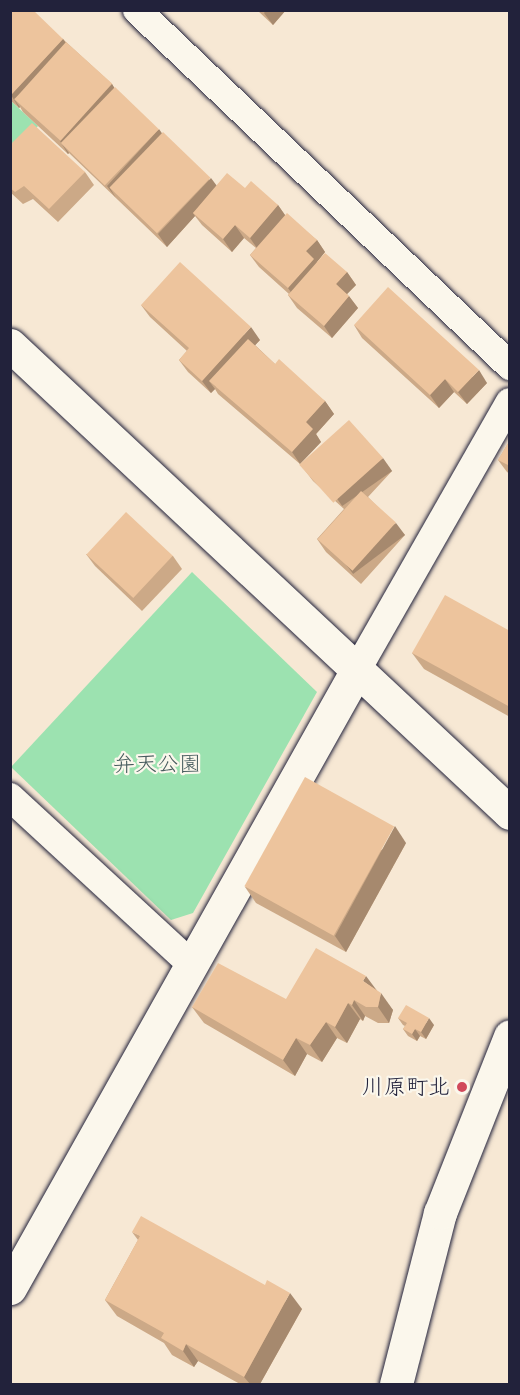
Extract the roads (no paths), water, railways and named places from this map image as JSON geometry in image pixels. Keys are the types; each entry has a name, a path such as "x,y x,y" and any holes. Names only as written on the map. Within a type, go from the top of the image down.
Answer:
{"street":[{"path":"137,10 510,366"},
{"path":"10,345 358,668 510,813"},
{"path":"10,1288 510,402"},
{"path":"10,797 191,964"},
{"path":"396,1384 440,1213 510,1035"}],"place":[{"name":"川原町北","path":"462,1087"}],"park label":[{"name":"弁天公園","path":"157,764"}]}
